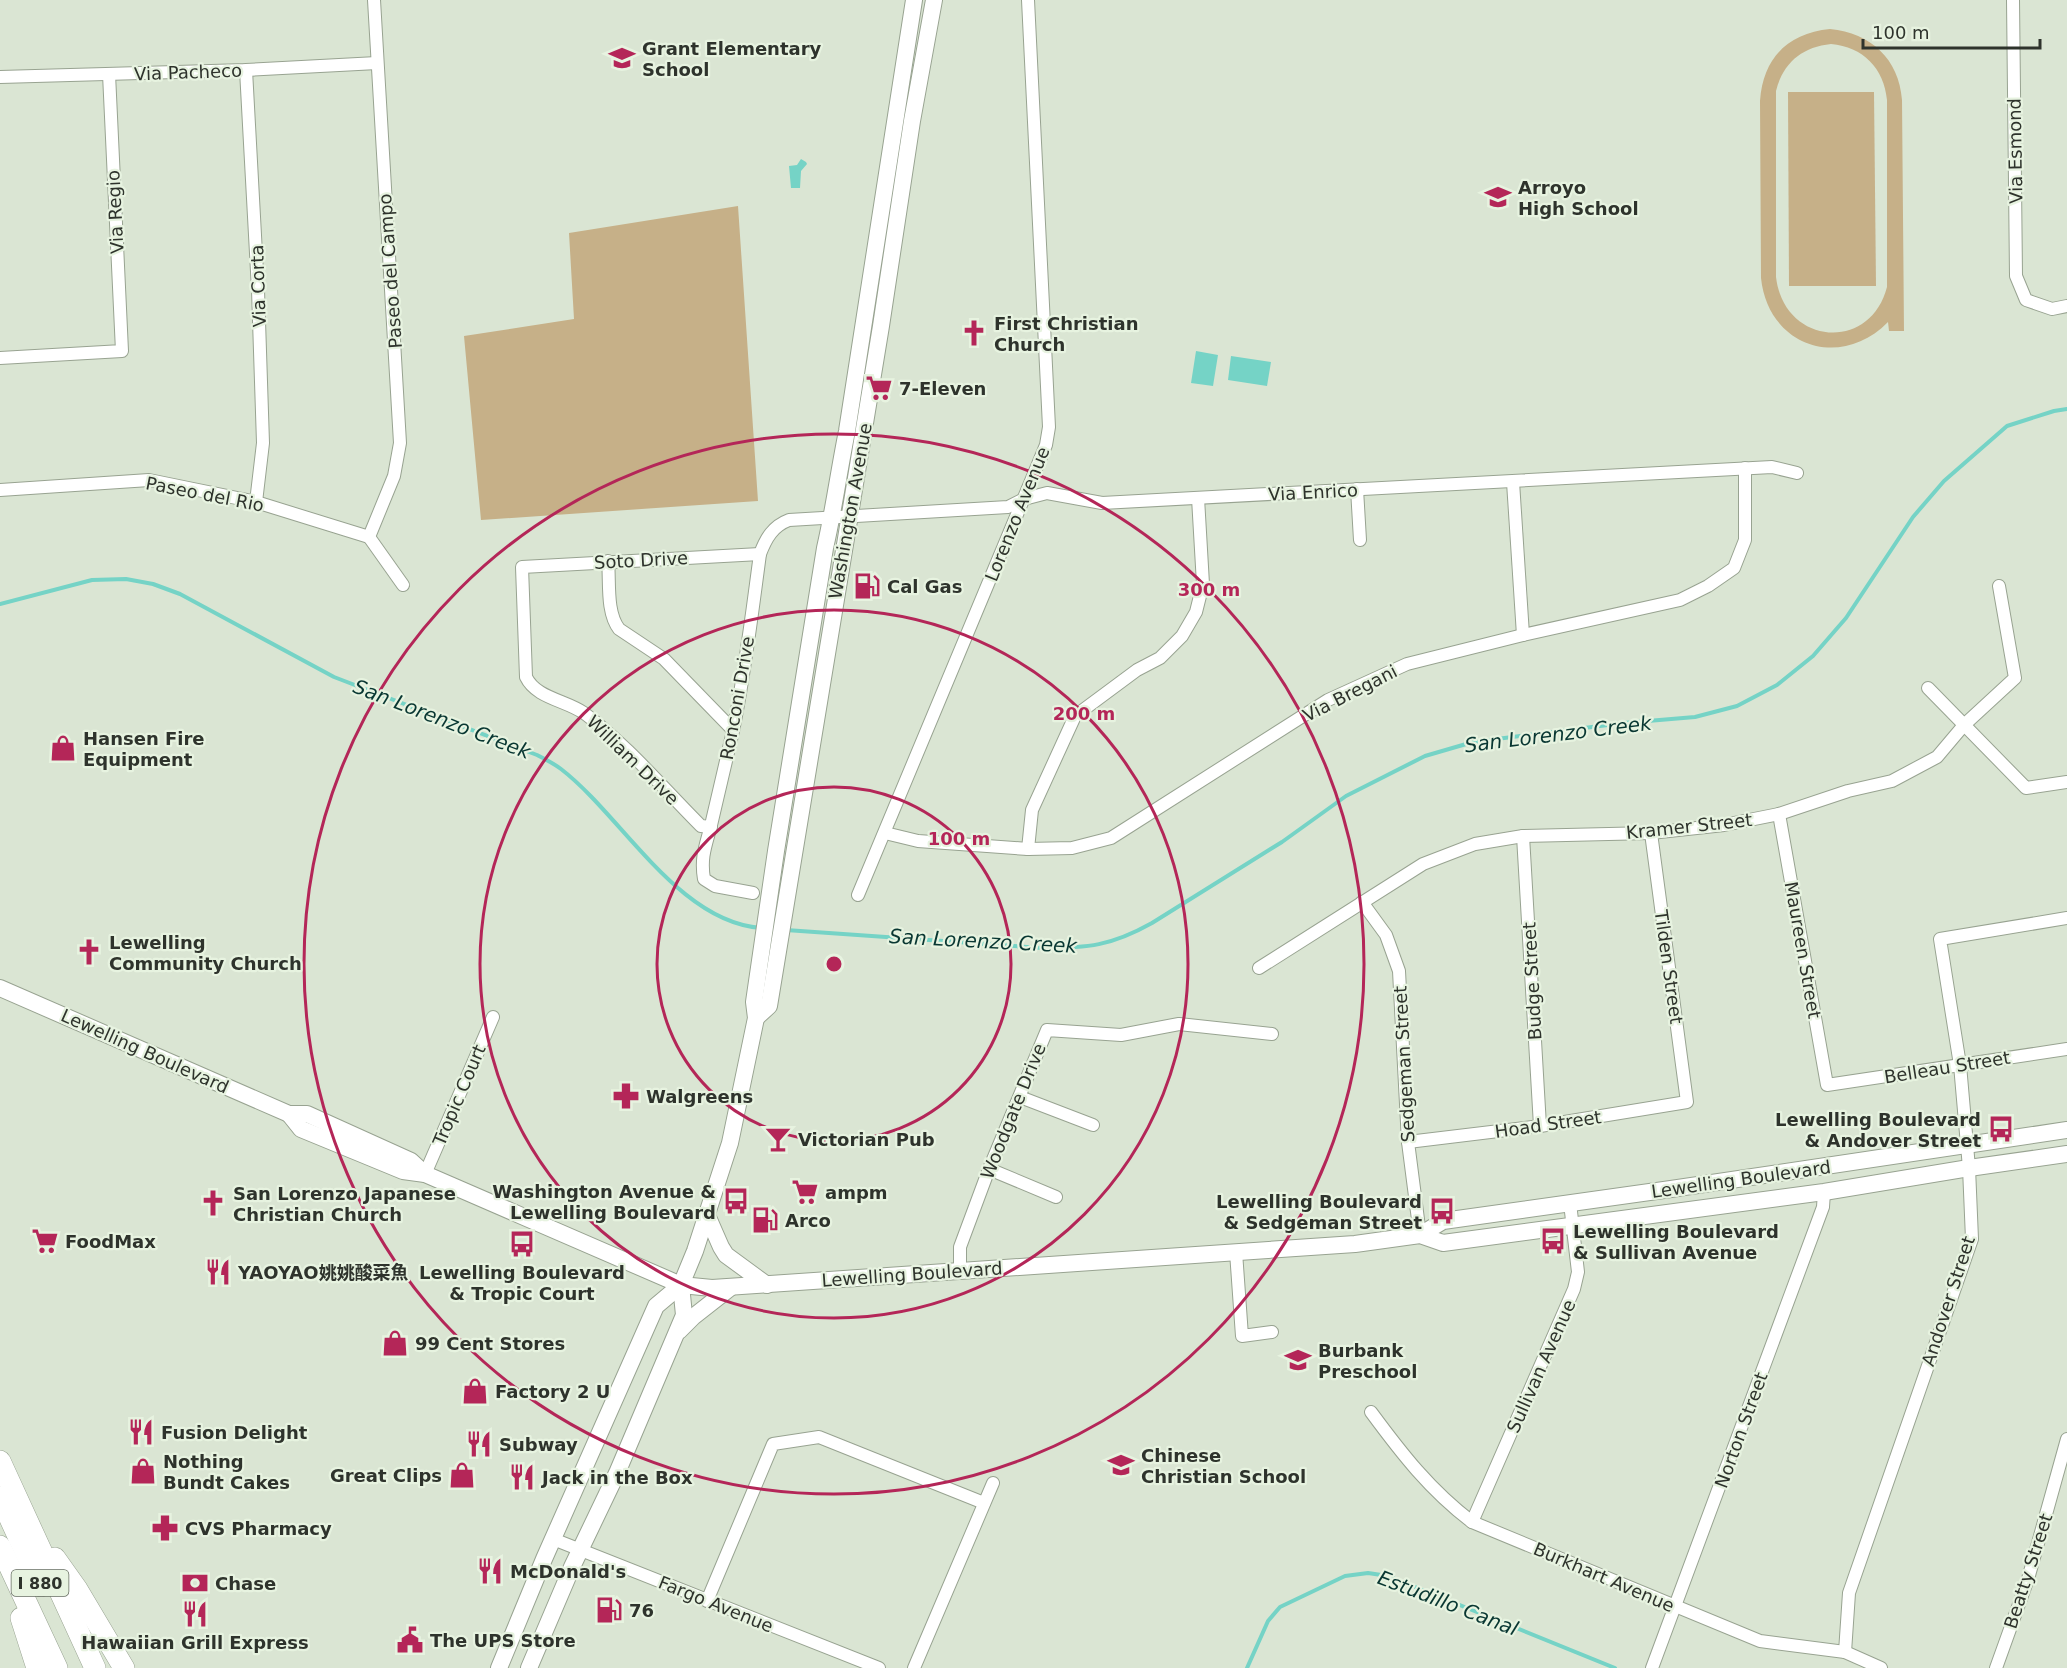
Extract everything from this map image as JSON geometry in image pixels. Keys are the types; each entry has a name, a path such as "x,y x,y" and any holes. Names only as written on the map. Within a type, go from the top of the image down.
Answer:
{"highway":[{"name":"I 880","path":"0,1461 95,1668"},
{"name":"I 880","path":"0,1497 80,1668"},
{"path":"25,1516 70,1579 124,1668"},
{"name":"I 880","path":"0,1546 57,1668"},
{"path":"0,1555 38,1668"}],"main road":[{"name":"Washington Avenue","path":"777,911 776,851 914,0"},
{"name":"Washington Avenue","path":"529,1668 625,1454 684,1315 681,1285 730,1143 756,1017 769,1006 770,950 850,516 913,114 934,0"},
{"name":"Lewelling Boulevard","path":"0,988 289,1114 308,1114 411,1161 425,1174 681,1285 730,1288 1354,1244 1420,1235 1443,1243 1824,1192 1969,1167 2067,1154"},
{"name":"Lewelling Boulevard","path":"1420,1235 1440,1221 2067,1130"},
{"path":"1824,1192 1836,1165"},
{"path":"707,1215 726,1255 767,1285"},
{"name":"Washington Avenue","path":"499,1668 656,1306 681,1285"},
{"path":"675,1336 693,1317 730,1288"}],"street":[{"name":"Paseo del Campo","path":"369,537 394,476 400,443 374,0"},
{"name":"Lorenzo Avenue","path":"858,895 1046,446 1048,427 1028,0"},
{"name":"Via Esmond","path":"2013,0 2016,276 2026,300 2052,309 2067,306"},
{"name":"Via Pacheco","path":"0,77 246,70 377,63"},
{"name":"Via Corta","path":"246,70 258,290 263,442 256,502"},
{"name":"Via Regio","path":"0,358 122,351 108,74"},
{"name":"Via Enrico","path":"832,516 1008,507 1024,499 1047,494 1102,503 1745,468 1772,467 1797,473"},
{"name":"Via Bregani","path":"885,832 918,841 1028,849 1072,848 1111,838 1328,700 1407,664 1680,600 1708,586 1734,568 1745,540 1745,468"},
{"name":"Paseo del Rio","path":"0,490 149,480 256,502 369,537"},
{"path":"1514,482 1523,635"},
{"path":"1358,489 1360,540"},
{"path":"1028,849 1032,810 1075,716 1137,670 1160,658 1182,636 1196,612 1203,584 1198,498"},
{"name":"Ronconi Drive","path":"753,893 715,886 704,879 702,864 733,730 760,554 764,543 777,525 789,520 832,516"},
{"path":"369,537 403,585"},
{"name":"Soto Drive","path":"522,567 760,554"},
{"path":"608,561 612,613 619,629 664,659 733,730"},
{"name":"William Drive","path":"522,567 526,677 530,685 537,691 579,710 600,725 701,826 711,827"},
{"name":"Kramer Street","path":"1259,968 1423,864 1475,844 1523,836 1651,833 1724,825 1779,814 1848,791 1892,781 1937,757 1964,725 2015,678 1999,585"},
{"path":"1928,688 2026,788 2067,782"},
{"name":"Maureen Street","path":"1779,814 1827,1085"},
{"name":"Tilden Street","path":"1651,833 1687,1102"},
{"name":"Budge Street","path":"1523,836 1540,1126"},
{"name":"Sedgeman Street","path":"1362,902 1386,935 1399,971 1408,1142 1420,1235"},
{"name":"Andover Street","path":"1845,1652 1849,1593 1972,1239 1969,1167 1960,1065 1940,939 2067,918"},
{"name":"Tropic Court","path":"425,1174 493,1017"},
{"name":"Woodgate Drive","path":"960,1271 960,1247 989,1168 1047,1030 1121,1035 1179,1024 1272,1034"},
{"name":"Belleau Street","path":"1827,1085 2067,1049"},
{"path":"1020,1097 1093,1125"},
{"name":"Hoad Street","path":"1408,1142 1540,1126 1687,1102"},
{"path":"989,1168 1056,1197"},
{"name":"Norton Street","path":"1653,1668 1823,1207 1824,1192"},
{"name":"Sullivan Avenue","path":"1472,1522 1574,1289 1578,1272 1570,1203"},
{"path":"1236,1252 1242,1336 1272,1332"},
{"name":"Burkhart Avenue","path":"1371,1412 1406,1460 1446,1502 1472,1522 1760,1641 1845,1652 1881,1668"},
{"path":"706,1601 773,1444 819,1437 984,1503"},
{"name":"Beatty Street","path":"1996,1668 2028,1580 2067,1438"},
{"path":"914,1668 993,1484"},
{"name":"Fargo Avenue","path":"553,1539 879,1668"}],"shaded area":[{"path":"1830,29 1845,32 1870,42 1889,61 1900,85 1902,100 1904,331 1889,331 1888,322 1869,337 1849,345 1829,348 1809,344 1792,335 1777,320 1766,301 1761,278 1760,101 1762,86 1772,60 1780,50 1790,42 1815,31","holes":["1831,44 1842,46 1870,61 1885,89 1887,100 1887,287 1878,308 1864,323 1847,331 1828,332 1810,327 1794,317 1782,300 1776,277 1776,91 1783,72 1795,58 1821,46"]},
{"path":"1788,92 1874,92 1876,286 1789,286"},
{"path":"738,206 758,501 481,520 464,336 574,319 569,233"}],"water":[{"path":"801,159 807,164 801,171 800,188 791,188 789,166 797,165"},
{"path":"1196,351 1218,355 1213,386 1191,383"},
{"path":"1231,356 1271,362 1267,386 1228,380"}],"waterway":[{"name":"San Lorenzo Creek","path":"786,930 1042,948 1099,944 1124,937 1152,923 1282,842 1346,796 1425,756 1473,742 1624,723 1695,717 1737,706 1777,685 1813,656 1846,618 1913,517 1944,481 2007,426 2067,409"},
{"name":"San Lorenzo Creek","path":"0,604 92,580 126,579 153,584 180,594 334,677 549,761 584,789 677,887 703,907 731,921 761,928"},
{"name":"Estudillo Canal","path":"1247,1668 1268,1621 1280,1607 1345,1576 1368,1573 1388,1576 1615,1668"}],"place":[{"name":"Grant Elementary School","path":"622,58"},
{"name":"Arroyo High School","path":"1498,197"},
{"name":"First Christian Church","path":"974,333"},
{"name":"7-Eleven","path":"879,388"},
{"name":"Cal Gas","path":"867,586"},
{"name":"Hansen Fire Equipment","path":"63,748"},
{"name":"Lewelling Community Church","path":"89,952"},
{"name":"Walgreens","path":"626,1096"},
{"name":"Lewelling Boulevard & Andover Street","path":"2001,1129"},
{"name":"Victorian Pub","path":"778,1139"},
{"name":"ampm","path":"805,1192"},
{"name":"Washington Avenue & Lewelling Boulevard","path":"736,1201"},
{"name":"San Lorenzo Japanese Christian Church","path":"213,1203"},
{"name":"Lewelling Boulevard & Sedgeman Street","path":"1442,1211"},
{"name":"Arco","path":"765,1220"},
{"name":"FoodMax","path":"45,1241"},
{"name":"Lewelling Boulevard & Sullivan Avenue","path":"1553,1241"},
{"name":"Lewelling Boulevard & Tropic Court","path":"522,1244"},
{"name":"YAOYAO姚姚酸菜魚","path":"218,1272"},
{"name":"99 Cent Stores","path":"395,1343"},
{"name":"Burbank Preschool","path":"1298,1360"},
{"name":"Factory 2 U","path":"475,1391"},
{"name":"Fusion Delight","path":"141,1432"},
{"name":"Subway","path":"479,1444"},
{"name":"Chinese Christian School","path":"1121,1465"},
{"name":"Nothing Bundt Cakes","path":"143,1471"},
{"name":"Great Clips","path":"462,1475"},
{"name":"Jack in the Box","path":"522,1477"},
{"name":"CVS Pharmacy","path":"165,1528"},
{"name":"McDonald's","path":"490,1571"},
{"name":"Chase","path":"195,1583"},
{"name":"76","path":"609,1610"},
{"name":"Hawaiian Grill Express","path":"195,1614"},
{"name":"The UPS Store","path":"410,1640"}]}
